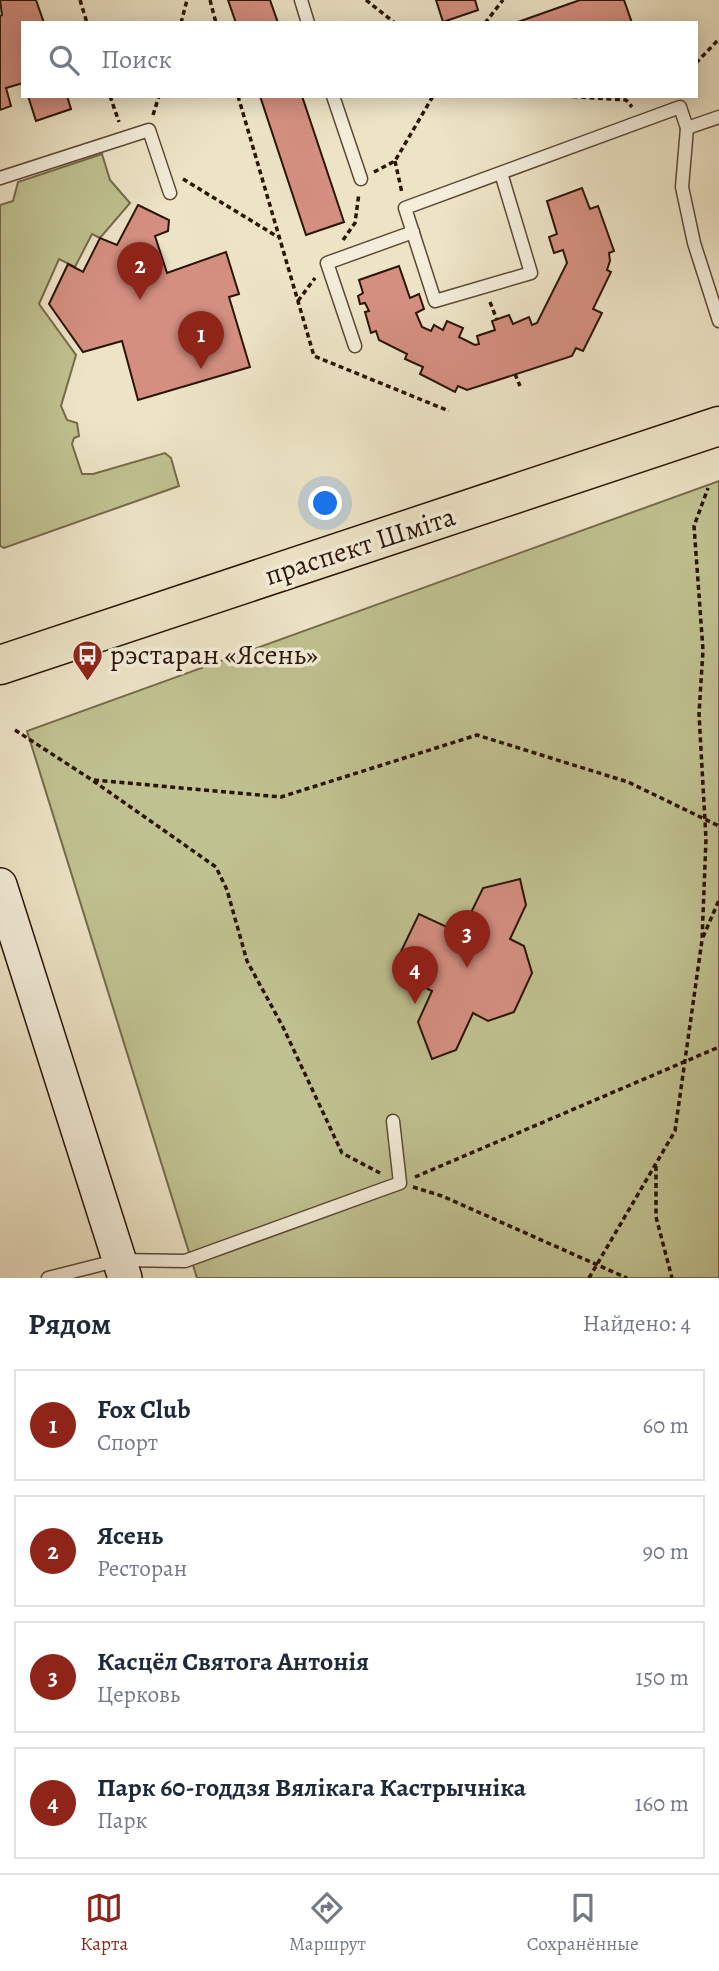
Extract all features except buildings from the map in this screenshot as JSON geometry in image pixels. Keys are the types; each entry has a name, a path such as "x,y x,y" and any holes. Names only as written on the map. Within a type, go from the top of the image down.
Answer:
{"main road":[{"name":"праспект Шміта","path":"0,665 719,426"},
{"path":"0,885 122,1269"}],"lane":[{"path":"301,0 307,21"},
{"path":"334,98 361,179"},
{"path":"501,173 531,273 435,301 405,208 680,107 688,128 682,187 694,243 719,321"},
{"path":"688,128 719,117"},
{"path":"0,178 149,130 170,193"},
{"path":"355,346 327,263 413,232"},
{"path":"48,1278 186,1261 400,1184 393,1121"}],"path":[{"path":"80,0 86,21"},
{"path":"182,21 187,0"},
{"path":"210,0 215,21"},
{"path":"366,0 393,21"},
{"path":"487,21 503,0"},
{"path":"698,61 719,39"},
{"path":"111,98 124,138"},
{"path":"239,98 314,356 449,411"},
{"path":"298,301 355,223 361,179 395,161 432,98"},
{"path":"595,98 626,100 644,120"},
{"path":"395,161 405,208"},
{"path":"161,166 279,239"},
{"path":"515,374 520,386"},
{"path":"589,1278 675,1131 702,940 706,839 699,714 703,650 694,526 708,488"},
{"path":"15,730 216,867 227,890 247,961 283,1027 342,1153 400,1184 442,1196 627,1278"},
{"path":"92,780 281,797 477,735 628,782 719,826"},
{"path":"702,940 719,900"},
{"path":"400,1184 685,1063 719,1046"},
{"path":"656,1164 656,1217 672,1278"}],"green space":[{"path":"102,154 110,180 130,203 100,238 92,234 75,267 59,259 39,304 76,355 61,406 67,420 77,423 79,436 74,438 72,444 82,474 93,474 165,453 171,458 179,486 4,548 0,546 0,205 13,201 18,182"},
{"path":"719,481 719,1278 197,1278 27,731"}],"place":[{"name":"Ясень","path":"140,300"},
{"name":"Fox Club","path":"201,369"},
{"name":"рэстаран «Ясень»","path":"87,682"},
{"name":"Касцёл Святога Антонія","path":"467,968"},
{"name":"Парк 60-годдзя Вялікага Кастрычніка","path":"415,1004"}]}
